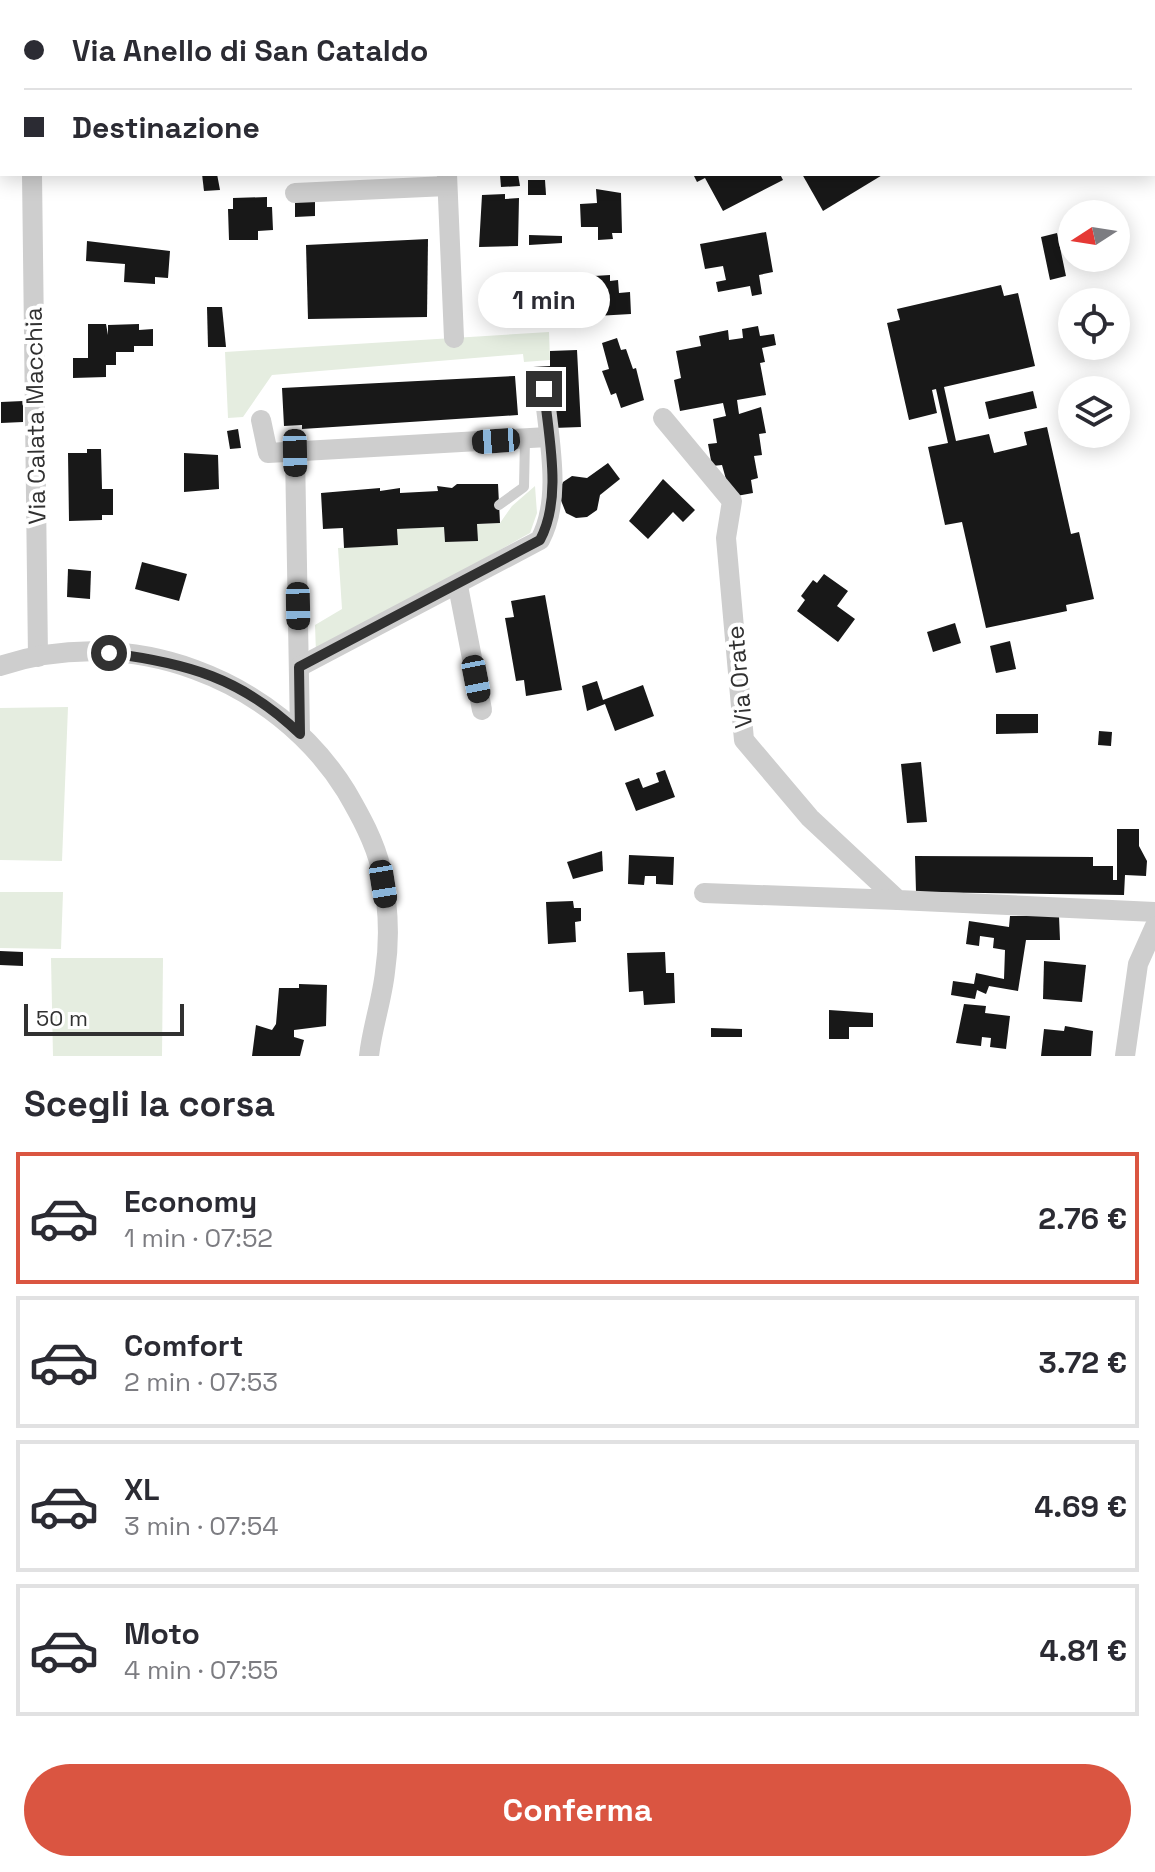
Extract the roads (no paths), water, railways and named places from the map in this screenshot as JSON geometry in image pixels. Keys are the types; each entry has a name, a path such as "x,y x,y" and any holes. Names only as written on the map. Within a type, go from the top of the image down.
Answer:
{"street":[{"name":"Via Calata Macchia","path":"32,176 38,657"},
{"path":"295,193 447,180 454,338"},
{"path":"299,667 458,586 540,540 549,523 552,492 544,389"},
{"name":"Via Orate","path":"663,418 732,501 726,538 744,740 810,818 898,900"},
{"path":"261,420 268,453 548,437"},
{"path":"295,453 300,734"},
{"path":"458,586 482,710"},
{"path":"0,666 38,657 84,652 109,653 193,667 246,690 300,734 318,753 356,808 380,866 386,903 385,972 369,1056"},
{"path":"704,893 1155,912"},
{"path":"1125,1056 1138,964 1155,926"}],"lane":[{"path":"499,505 524,487 525,439"}]}
